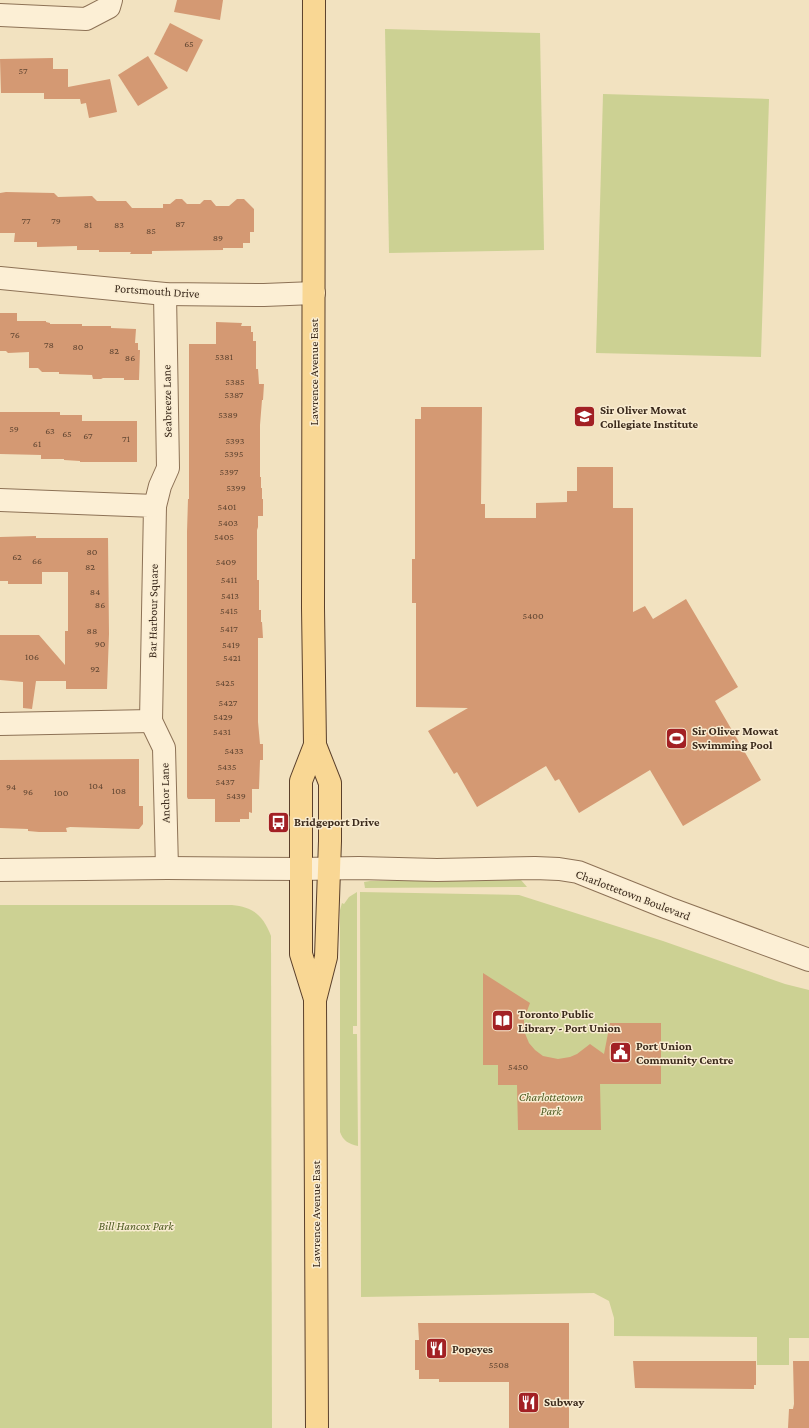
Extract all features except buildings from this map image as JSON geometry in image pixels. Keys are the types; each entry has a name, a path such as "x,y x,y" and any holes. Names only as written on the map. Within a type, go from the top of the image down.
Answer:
{"main road":[{"name":"Lawrence Avenue East","path":"314,0 313,608 315,745 330,782 330,841 326,957 315,1000 316,1428"},
{"name":"Lawrence Avenue East","path":"315,745 301,781 301,954 315,1000"}],"street":[{"path":"0,15 86,19 109,7 111,0"},
{"name":"Portsmouth Drive","path":"0,278 165,294 264,295 314,293"},
{"name":"Seabreeze Lane","path":"154,506 160,486 168,468 165,294"},
{"path":"0,500 154,506"},
{"name":"Bar Harbour Square","path":"151,721 154,506"},
{"path":"0,724 151,721"},
{"name":"Anchor Lane","path":"151,721 164,748 167,868"},
{"path":"0,870 329,868"},
{"name":"Charlottetown Boulevard","path":"329,868 437,870 543,868 578,872 668,908 809,960"}],"green space":[{"path":"385,29 540,33 544,250 389,253"},
{"path":"603,94 769,99 761,357 596,353"},
{"path":"521,880 527,887 365,888 364,882 370,881"},
{"path":"357,892 357,1026 353,1026 353,1034 357,1034 358,1146 347,1142 340,1132 340,910 342,903 344,904 349,897"},
{"name":"Charlottetown Park","path":"360,892 519,895 663,941 785,984 809,990 809,1338 789,1338 789,1365 757,1365 757,1337 614,1336 614,1318 609,1301 594,1293 361,1297"},
{"name":"Bill Hancox Park","path":"0,905 232,905 246,908 256,913 261,917 268,929 271,936 272,1428 0,1428"}],"place":[{"name":"Sir Oliver Mowat Collegiate Institute","path":"585,417"},
{"name":"Sir Oliver Mowat Swimming Pool","path":"677,738"},
{"name":"Bridgeport Drive","path":"279,822"},
{"name":"Toronto Public Library - Port Union","path":"503,1021"},
{"name":"Port Union Community Centre","path":"620,1053"},
{"name":"Popeyes","path":"436,1349"},
{"name":"Subway","path":"529,1402"}]}
